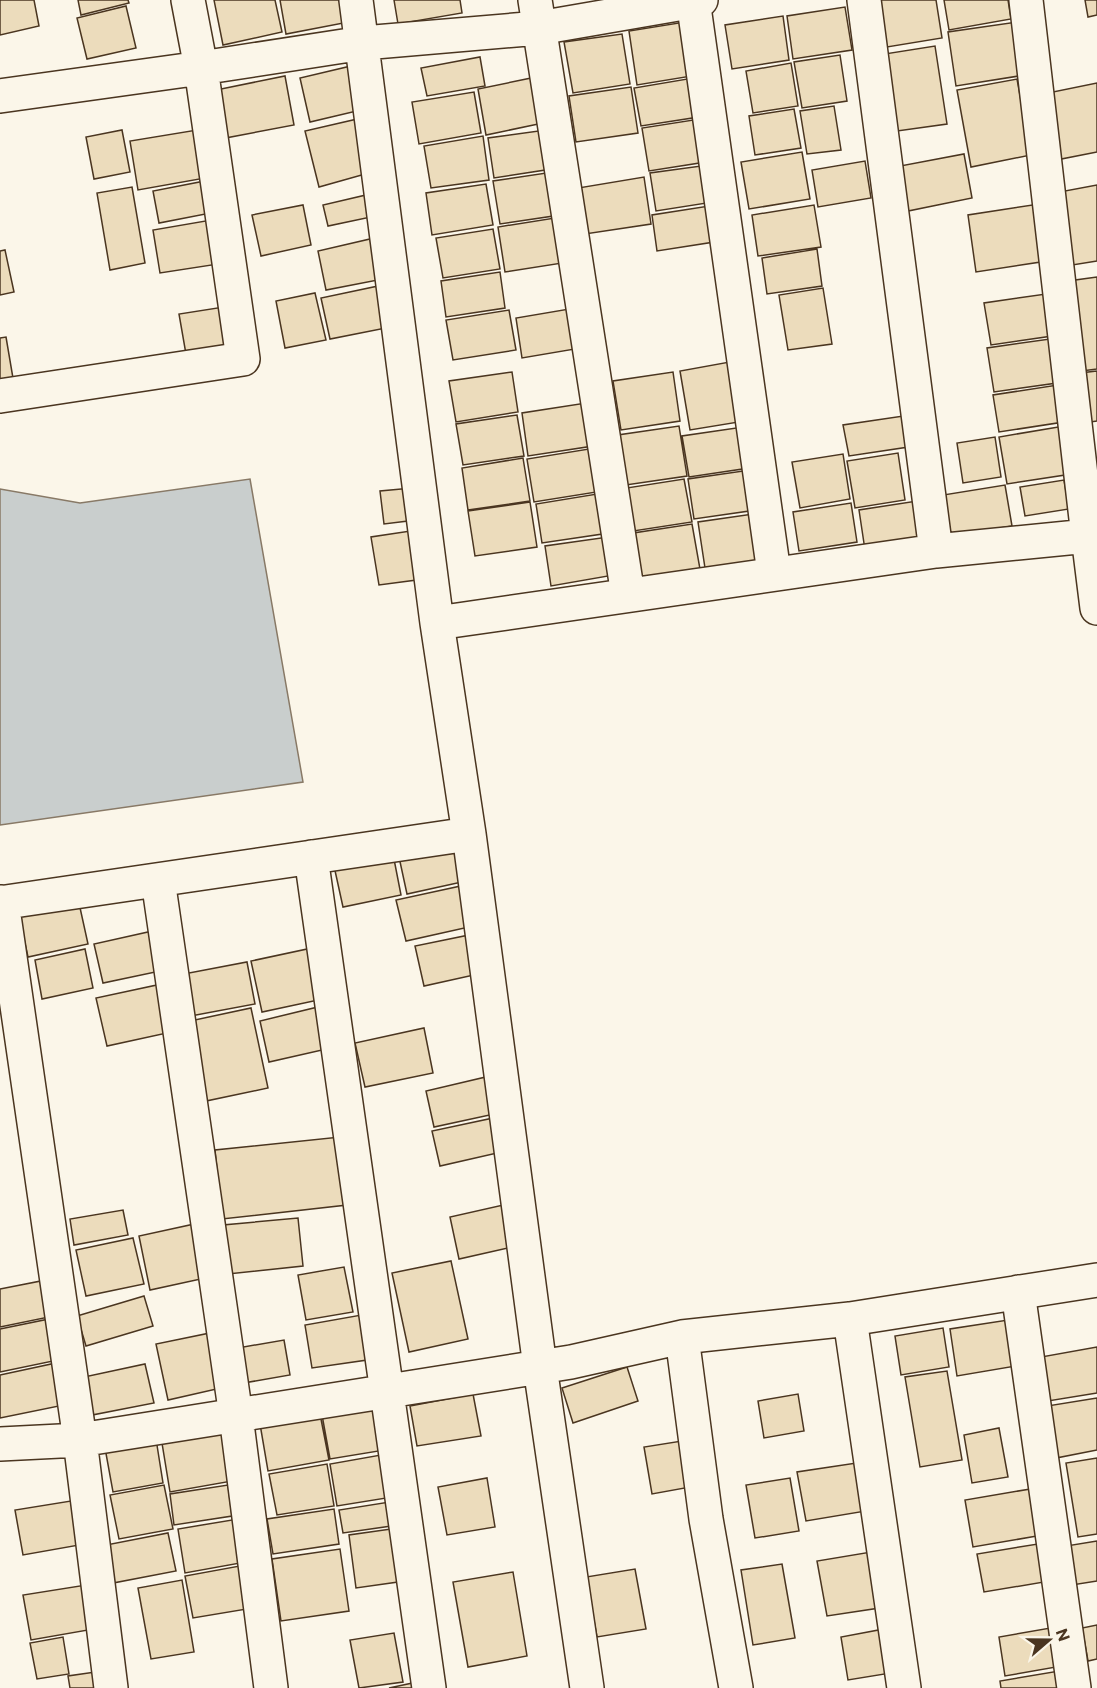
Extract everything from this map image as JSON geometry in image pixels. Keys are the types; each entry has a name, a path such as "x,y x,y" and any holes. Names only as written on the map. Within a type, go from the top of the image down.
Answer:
{"street":[{"path":"0,396 243,359 201,68 188,0"},
{"path":"356,0 437,623 469,834 540,1367 587,1688"},
{"path":"693,0 774,573"},
{"path":"0,96 201,68 537,14 701,0"},
{"path":"864,0 936,551"},
{"path":"1026,0 1092,535 1097,608"},
{"path":"537,14 628,595"},
{"path":"437,623 936,551 1092,535"},
{"path":"111,1688 80,1440 1,903 469,834"},
{"path":"311,857 429,1688"},
{"path":"158,880 236,1416 271,1688"},
{"path":"0,1444 80,1440 540,1367 682,1337 850,1319 1097,1280"},
{"path":"1018,1292 1074,1688"},
{"path":"850,1319 904,1688"},
{"path":"682,1337 706,1519 736,1688"}],"shaded area":[{"path":"250,479 303,782 0,825 0,489 80,503"}],"building":[{"path":"0,0 34,0 39,26 0,35"},
{"path":"78,0 128,0 129,3 81,15"},
{"path":"214,0 275,0 282,32 223,45"},
{"path":"280,0 350,0 354,21 286,34"},
{"path":"394,0 460,0 462,13 398,24"},
{"path":"874,0 936,0 942,38 881,48"},
{"path":"944,0 1008,0 1011,19 949,30"},
{"path":"1085,0 1097,0 1097,15 1088,17"},
{"path":"126,6 136,48 87,59 77,18"},
{"path":"845,7 852,50 793,59 787,16"},
{"path":"783,16 789,60 732,69 725,25"},
{"path":"691,21 698,75 637,85 629,31"},
{"path":"1017,22 1025,75 956,86 948,32"},
{"path":"622,34 630,84 573,93 564,42"},
{"path":"935,46 947,124 890,132 878,55"},
{"path":"840,55 847,101 802,108 794,62"},
{"path":"480,57 485,86 427,96 421,68"},
{"path":"791,63 798,106 753,113 746,71"},
{"path":"351,66 361,110 310,122 300,78"},
{"path":"285,76 294,125 220,139 211,91"},
{"path":"541,76 548,122 486,135 478,89"},
{"path":"699,77 705,116 641,126 634,88"},
{"path":"1017,79 1031,155 971,167 957,90"},
{"path":"1097,83 1097,152 1051,161 1038,95"},
{"path":"631,87 638,133 576,142 569,96"},
{"path":"474,92 481,133 419,144 412,102"},
{"path":"834,106 841,150 807,154 800,111"},
{"path":"794,109 801,148 755,155 749,116"},
{"path":"366,117 376,171 319,187 305,131"},
{"path":"706,118 712,161 649,171 642,128"},
{"path":"203,129 211,177 138,190 130,141"},
{"path":"553,129 558,168 494,178 488,138"},
{"path":"122,130 130,172 94,179 86,137"},
{"path":"483,136 489,180 431,188 424,146"},
{"path":"802,152 810,199 749,209 741,162"},
{"path":"964,154 972,198 908,211 900,166"},
{"path":"865,161 871,198 818,207 812,170"},
{"path":"701,166 707,203 656,211 650,173"},
{"path":"553,172 560,215 500,224 493,181"},
{"path":"644,177 651,224 585,234 578,188"},
{"path":"210,180 216,212 159,223 153,191"},
{"path":"486,184 493,225 432,235 426,193"},
{"path":"1097,185 1097,261 1060,267 1054,193"},
{"path":"132,187 145,263 110,270 97,193"},
{"path":"366,195 371,217 328,226 323,205"},
{"path":"1039,204 1047,261 976,272 968,215"},
{"path":"303,205 311,245 261,256 252,215"},
{"path":"814,205 821,247 758,256 752,215"},
{"path":"709,206 714,242 657,251 652,215"},
{"path":"561,217 569,262 505,272 498,227"},
{"path":"217,219 225,263 160,273 153,230"},
{"path":"493,229 500,269 443,278 436,238"},
{"path":"370,239 378,280 326,290 318,251"},
{"path":"817,249 822,286 767,294 762,258"},
{"path":"5,250 14,292 0,295 0,251"},
{"path":"500,272 505,308 446,317 441,281"},
{"path":"1097,277 1097,369 1074,372 1061,282"},
{"path":"383,285 391,327 330,339 321,298"},
{"path":"823,288 832,344 788,350 779,295"},
{"path":"315,293 326,340 285,348 276,301"},
{"path":"1053,293 1059,335 991,345 984,303"},
{"path":"230,306 238,353 187,360 179,314"},
{"path":"575,308 581,348 522,358 516,318"},
{"path":"509,310 516,350 453,360 446,320"},
{"path":"6,337 15,390 0,393 0,338"},
{"path":"1057,338 1064,382 994,392 987,348"},
{"path":"735,361 745,421 690,430 680,371"},
{"path":"1097,371 1097,421 1077,424 1071,374"},
{"path":"512,372 518,412 456,422 449,381"},
{"path":"673,372 680,421 621,430 613,381"},
{"path":"1064,384 1070,421 999,432 993,395"},
{"path":"586,403 593,446 528,456 522,413"},
{"path":"517,415 524,456 463,465 456,424"},
{"path":"910,415 915,446 849,456 843,425"},
{"path":"1070,425 1078,473 1007,484 999,437"},
{"path":"679,426 687,476 619,486 611,436"},
{"path":"743,427 749,468 689,477 682,436"},
{"path":"995,437 1001,477 963,483 957,443"},
{"path":"595,448 603,491 534,502 527,459"},
{"path":"898,453 905,500 855,508 847,461"},
{"path":"843,454 850,499 800,508 792,462"},
{"path":"523,458 530,501 468,510 462,468"},
{"path":"750,470 756,510 694,519 688,479"},
{"path":"684,479 692,522 627,532 620,489"},
{"path":"1064,480 1069,509 1025,516 1020,487"},
{"path":"1005,485 1012,526 950,536 943,495"},
{"path":"412,488 416,520 384,524 380,491"},
{"path":"603,493 609,533 542,543 536,504"},
{"path":"917,501 923,541 865,550 859,510"},
{"path":"530,502 537,547 475,556 468,511"},
{"path":"851,503 857,542 799,551 793,512"},
{"path":"760,513 767,559 705,568 698,522"},
{"path":"692,524 700,569 634,579 627,534"},
{"path":"417,530 424,579 379,585 371,537"},
{"path":"608,537 614,575 551,586 545,546"},
{"path":"462,843 471,880 407,894 399,857"},
{"path":"393,854 401,895 343,907 334,866"},
{"path":"470,884 478,925 406,941 396,900"},
{"path":"77,894 88,944 28,957 17,907"},
{"path":"157,930 165,970 103,983 94,944"},
{"path":"474,934 483,973 424,986 415,946"},
{"path":"312,948 323,999 262,1012 251,961"},
{"path":"85,949 93,988 42,999 35,960"},
{"path":"247,962 255,1004 180,1018 173,976"},
{"path":"157,985 167,1033 107,1046 96,998"},
{"path":"322,1006 331,1048 269,1062 260,1021"},
{"path":"251,1008 268,1088 206,1101 190,1021"},
{"path":"424,1028 433,1073 365,1087 355,1043"},
{"path":"490,1076 499,1113 434,1127 426,1091"},
{"path":"498,1117 506,1151 440,1166 432,1131"},
{"path":"340,1137 347,1205 222,1219 215,1150"},
{"path":"512,1203 521,1245 459,1259 450,1217"},
{"path":"123,1210 128,1235 74,1245 70,1219"},
{"path":"298,1218 303,1266 228,1274 223,1225"},
{"path":"199,1223 210,1277 150,1290 139,1236"},
{"path":"133,1238 144,1284 86,1296 76,1250"},
{"path":"451,1261 468,1339 409,1352 392,1273"},
{"path":"344,1267 353,1312 306,1320 298,1275"},
{"path":"41,1281 49,1317 0,1327 0,1289"},
{"path":"144,1296 153,1326 86,1346 77,1316"},
{"path":"367,1314 374,1359 312,1368 305,1325"},
{"path":"49,1319 58,1360 0,1372 0,1329"},
{"path":"1008,1320 1016,1366 957,1376 950,1329"},
{"path":"943,1328 949,1367 901,1375 895,1336"},
{"path":"210,1333 221,1388 168,1400 156,1344"},
{"path":"284,1340 290,1375 238,1384 232,1349"},
{"path":"1097,1347 1097,1393 1048,1401 1041,1357"},
{"path":"56,1363 64,1405 0,1418 0,1375"},
{"path":"145,1364 154,1403 92,1415 84,1377"},
{"path":"627,1367 638,1401 573,1423 562,1388"},
{"path":"947,1371 962,1460 920,1467 905,1377"},
{"path":"473,1394 481,1436 417,1446 410,1406"},
{"path":"798,1394 804,1431 764,1438 758,1401"},
{"path":"1097,1398 1097,1450 1056,1458 1047,1406"},
{"path":"384,1404 391,1449 330,1459 322,1415"},
{"path":"320,1414 329,1460 268,1471 260,1424"},
{"path":"999,1428 1008,1477 972,1483 964,1435"},
{"path":"230,1432 238,1480 170,1492 162,1443"},
{"path":"156,1439 163,1483 113,1492 105,1448"},
{"path":"688,1440 696,1486 652,1494 644,1447"},
{"path":"392,1453 399,1496 337,1506 330,1464"},
{"path":"1097,1458 1097,1534 1078,1537 1066,1463"},
{"path":"863,1462 872,1510 806,1521 797,1472"},
{"path":"327,1464 334,1506 277,1515 269,1474"},
{"path":"487,1478 495,1527 447,1535 438,1487"},
{"path":"790,1478 799,1531 755,1538 746,1485"},
{"path":"164,1485 173,1529 119,1539 110,1495"},
{"path":"228,1485 232,1516 174,1525 170,1494"},
{"path":"1036,1488 1043,1535 973,1547 965,1500"},
{"path":"77,1500 85,1544 23,1555 15,1510"},
{"path":"402,1500 405,1524 343,1533 339,1510"},
{"path":"334,1509 339,1544 273,1554 267,1519"},
{"path":"238,1519 246,1562 185,1573 178,1529"},
{"path":"405,1527 412,1580 356,1588 349,1535"},
{"path":"168,1533 176,1571 113,1583 106,1545"},
{"path":"1097,1541 1097,1581 1072,1585 1066,1546"},
{"path":"1044,1543 1050,1581 984,1592 977,1554"},
{"path":"340,1549 349,1611 281,1621 272,1559"},
{"path":"877,1551 886,1607 827,1616 817,1561"},
{"path":"782,1564 795,1638 753,1645 741,1570"},
{"path":"245,1565 253,1608 193,1618 185,1576"},
{"path":"635,1569 646,1629 597,1637 586,1577"},
{"path":"513,1572 527,1656 468,1667 453,1582"},
{"path":"182,1580 194,1652 151,1659 138,1588"},
{"path":"86,1585 94,1629 31,1640 23,1595"},
{"path":"1097,1625 1097,1659 1088,1661 1082,1628"},
{"path":"1056,1627 1062,1666 1005,1676 999,1637"},
{"path":"884,1629 891,1673 848,1680 841,1637"},
{"path":"394,1633 403,1682 359,1688 350,1640"},
{"path":"63,1637 69,1674 37,1679 30,1643"},
{"path":"1065,1670 1068,1688 1001,1688 1000,1681"},
{"path":"102,1671 105,1688 70,1688 68,1676"},
{"path":"422,1681 423,1688 389,1688"}]}
